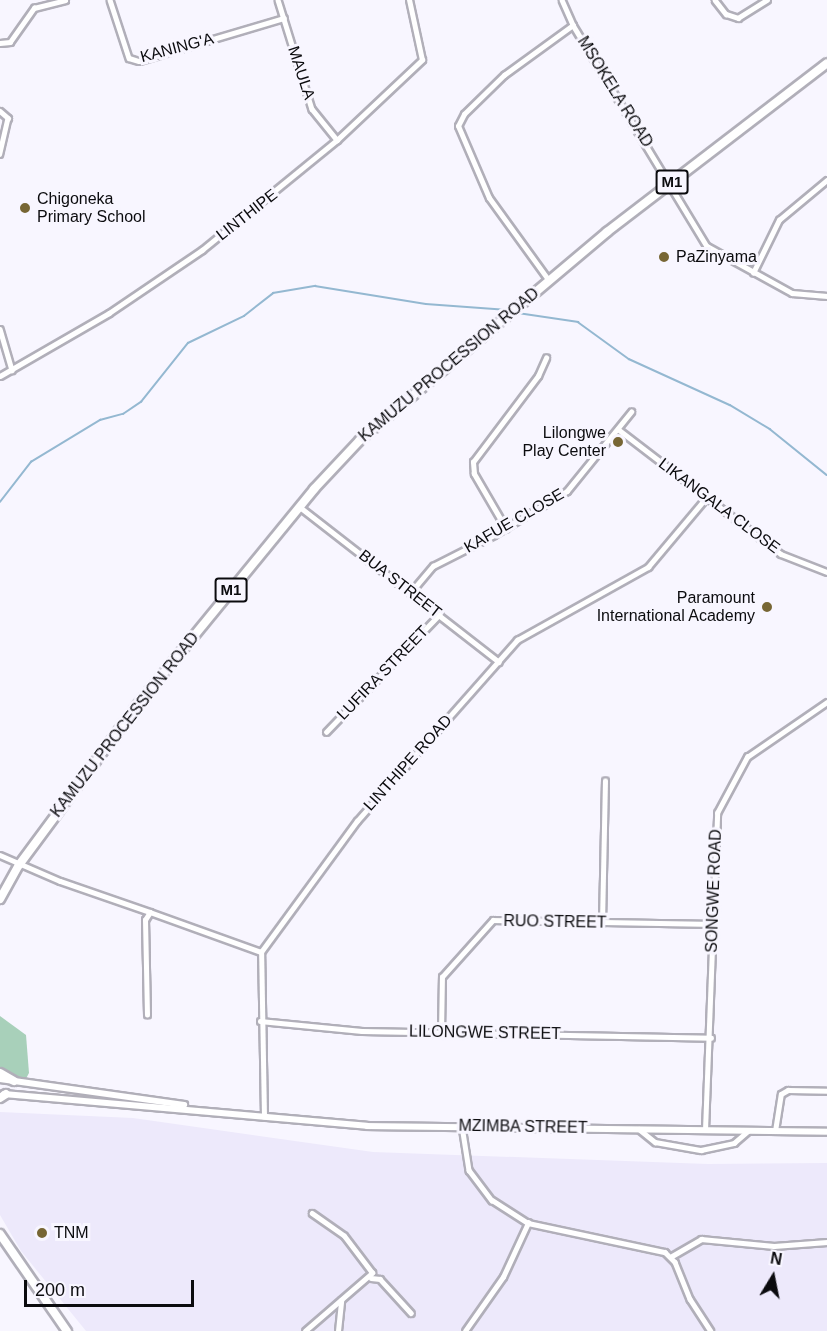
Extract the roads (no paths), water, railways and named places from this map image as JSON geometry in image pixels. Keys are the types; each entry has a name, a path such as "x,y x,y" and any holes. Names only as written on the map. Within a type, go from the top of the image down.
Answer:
{"highway":[{"name":"KAMUZU PROCESSION ROAD","path":"0,898 19,865 135,708 300,507 378,423 549,280 670,183 827,63"},
{"path":"0,1073 14,1081"},
{"path":"0,1233 67,1331"}],"main road":[{"path":"0,1079 151,1098 219,1112"},
{"path":"2,1095 219,1112"},
{"name":"MZIMBA STREET","path":"219,1112 367,1125 827,1132"}],"street":[{"path":"0,43 10,42 34,8 65,0"},
{"name":"KANING'A","path":"110,0 128,54 139,61 284,18"},
{"name":"MAULA","path":"278,0 312,109 337,140"},
{"name":"LINTHIPE","path":"0,376 109,313 202,250 337,140 422,60 409,0"},
{"name":"MSOKELA ROAD","path":"562,0 573,25 707,246 753,273 798,295 827,296"},
{"path":"715,0 726,14 738,18 767,0"},
{"path":"549,280 489,198 458,126 464,114 504,75 573,25"},
{"path":"0,111 8,118 0,154"},
{"path":"753,273 779,220 827,180"},
{"path":"0,329 12,370"},
{"path":"506,529 474,474 473,462 538,376 546,358"},
{"name":"KAFUE CLOSE","path":"411,592 433,566 506,529 567,491 631,412"},
{"name":"LIKANGALA CLOSE","path":"618,429 781,554 827,572"},
{"name":"LINTHIPE ROAD","path":"261,952 357,821 525,634 648,567 706,498"},
{"name":"BUA STREET","path":"300,507 499,662"},
{"name":"LUFIRA STREET","path":"326,732 439,615"},
{"name":"SONGWE ROAD","path":"705,1130 711,1038 712,924 717,813 738,768 753,752 827,702"},
{"path":"602,923 605,781"},
{"path":"0,855 19,865 148,914 261,952 260,1020 264,1117"},
{"path":"147,1015 148,914"},
{"name":"RUO STREET","path":"441,1032 442,977 487,922 712,924"},
{"name":"LILONGWE STREET","path":"260,1020 362,1031 711,1038"},
{"path":"776,1131 781,1094 788,1090 827,1091"},
{"path":"462,1126 474,1181 492,1200 528,1223 657,1248 672,1256 690,1299 711,1331"},
{"path":"639,1129 655,1142 701,1150 734,1143 748,1131"},
{"path":"305,1331 371,1278 372,1270 344,1236 312,1214"},
{"path":"465,1331 503,1277 528,1223"},
{"path":"672,1256 701,1239 774,1246 827,1242"},
{"path":"371,1278 383,1282 411,1313"},
{"path":"338,1331 341,1300"}],"waterway":[{"path":"0,502 31,462 100,420 123,414 141,402 188,343 244,316 273,293 315,286 426,304 508,310"},
{"path":"518,313 578,322 629,359 730,405 770,429 827,475"}],"place":[{"name":"Chigoneka Primary School","path":"25,208"},
{"name":"PaZinyama","path":"664,257"},
{"name":"Lilongwe Play Center","path":"618,442"},
{"name":"Paramount International Academy","path":"767,607"},
{"name":"TNM","path":"42,1233"}]}
